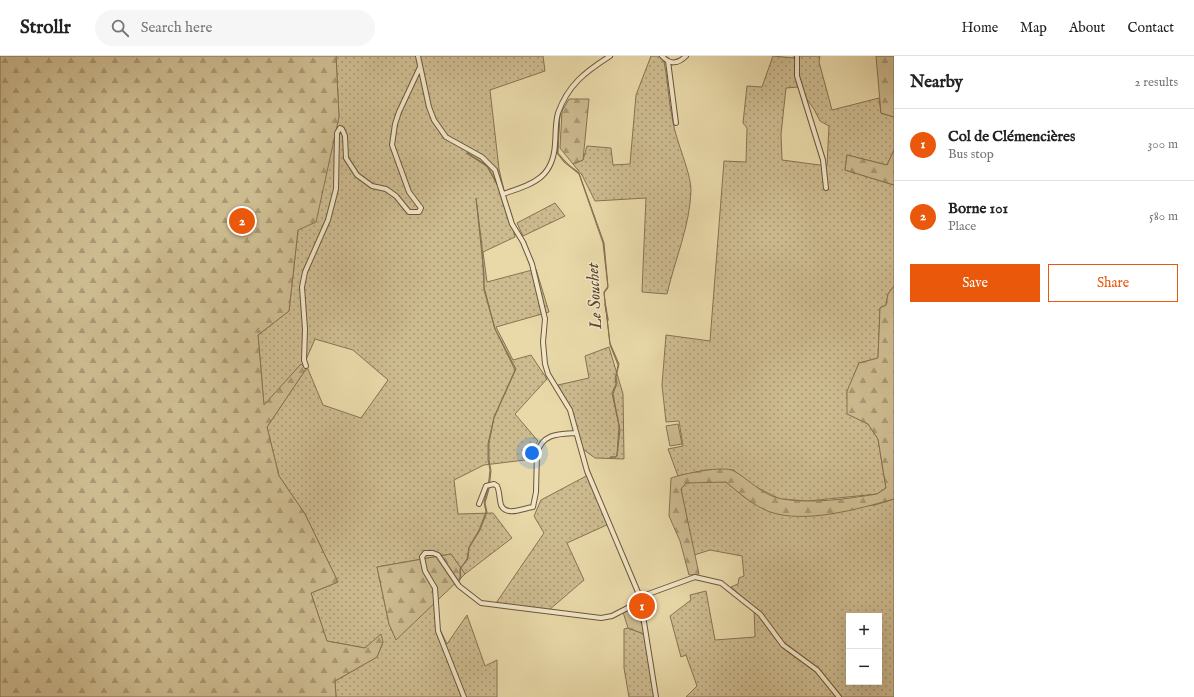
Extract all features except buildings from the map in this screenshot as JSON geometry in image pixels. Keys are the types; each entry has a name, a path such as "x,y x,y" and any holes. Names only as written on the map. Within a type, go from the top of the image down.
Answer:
{"street":[{"path":"418,56 429,107 438,126 453,142 482,157 491,165 498,178 512,224 523,242 532,264 545,318 543,342 545,364 548,374 568,406 587,471 641,599 656,697"},
{"path":"503,194 517,190 537,179 548,170 554,159 558,114 566,95 582,75 610,56"},
{"path":"662,56 668,61 675,63 686,56"},
{"path":"796,56 797,76 823,160 826,188"},
{"path":"668,61 676,123"},
{"path":"306,366 304,360 305,329 302,287 305,272 328,220 335,196 338,130 342,129 345,136 346,158 361,179 372,186 386,189 396,196 409,212 419,212 421,208 409,192 392,145 392,138 399,112 415,74 420,67"},
{"path":"415,74 422,75"},
{"path":"479,504 486,486 494,484 497,486 501,504 505,510 512,512 533,507 536,492 537,452 539,447 542,442 553,434 576,433"},
{"path":"464,697 438,631 435,588 423,566 422,557 425,553 433,552 438,555 459,586 481,603 602,618 612,616 641,599 695,577 721,583 760,614 783,644 817,670 839,697"}],"green space":[{"path":"0,56 336,56 339,117 316,222 298,230 289,311 258,335 264,405 301,364 306,369 267,427 279,476 305,514 338,582 311,593 327,641 365,648 381,634 383,642 377,657 335,681 336,697 0,697"},
{"path":"336,56 543,56 545,71 490,90 499,169 515,237 483,252 487,282 536,269 549,312 496,327 513,360 531,355 547,379 515,414 538,441 525,460 484,465 454,480 458,514 493,513 512,538 465,574 451,554 377,567 389,624 396,639 436,601 438,625 447,644 467,615 485,666 497,660 497,697 336,697 335,681 377,657 383,642 365,648 327,641 311,593 338,582 305,514 279,476 267,427 306,369 301,364 264,406 258,335 289,311 298,230 339,117","holes":["315,339 353,350 388,380 361,418 323,405 305,362"]},
{"path":"651,56 663,56 673,122 689,175 691,190 688,217 667,294 642,292 646,198 595,201 582,175 573,164 583,160 587,146 611,148 613,165 630,164 636,95"},
{"path":"773,56 794,58 794,56 820,56 819,62 832,110 879,98 881,113 894,117 894,150 887,165 847,155 845,170 894,185 894,286 888,294 886,305 880,308 878,358 859,363 847,392 848,414 868,424 878,439 886,488 877,494 808,501 780,499 756,487 733,470 706,470 678,476 668,449 683,446 679,421 666,422 662,385 666,335 710,341 724,161 746,162 747,128 743,123 747,86 762,87","holes":["798,87 814,109 820,121 829,126 827,166 782,160 781,134 786,88"]},
{"path":"876,56 894,56 894,117 881,113"},
{"path":"569,99 589,99 583,160 573,164 560,148 562,111"},
{"path":"894,150 894,185 845,170 847,155 887,165"},
{"path":"555,203 565,216 523,236 517,223"},
{"path":"894,286 894,499 832,514 816,516 784,515 770,512 758,506 726,482 686,483 681,489 699,574 689,575 680,541 669,516 671,478 703,471 729,469 769,495 782,499 805,501 841,499 877,494 886,488 878,439 868,424 847,414 847,391 859,363 878,358 880,308 886,305 888,294"},
{"path":"609,347 623,394 624,459 595,458 580,447 570,407 558,385 589,378 585,356"},
{"path":"678,424 682,444 670,446 666,426"},
{"path":"590,474 611,523 567,543 584,580 549,610 494,606 544,533 534,516 541,500"},
{"path":"707,481 726,482 744,497 769,511 875,505 894,499 894,697 686,697 697,686 686,655 681,657 670,616 691,600 690,595 706,591 715,640 755,637 754,607 731,587 738,584 739,578 744,576 742,556 710,550 694,555 681,489 686,483"},
{"path":"451,554 465,574 396,640 389,624 377,567"},
{"path":"631,606 641,612 644,634 628,628 623,612"},
{"path":"628,628 644,634 655,697 629,697 624,668 624,629"}],"water":[{"path":"560,111 558,153 579,173 604,243 608,286 603,243 579,174 564,162 557,153"},
{"path":"476,198 482,246 483,263"},
{"path":"484,287 495,329 484,290"},
{"path":"604,293 610,343 619,364 616,377 617,383 613,394 620,430 616,457 619,426 612,393 616,384 615,379 618,365 610,345"},
{"path":"495,329 516,369 494,418 489,443 489,460 491,471 489,489 485,503 487,512 480,530 469,548 468,559 460,569 467,559 469,547 479,530 486,512 484,502 488,488 490,470 488,460 488,444 494,417 515,370"}],"waterway":[{"name":"Le Souchet","path":"558,132 560,112"},
{"path":"467,153 487,166 497,184"},
{"name":"Le Souchet","path":"605,304 608,320"}],"place":[{"name":"Borne 101","path":"242,221"},
{"name":"Col de Clémencières","path":"642,606"}]}
